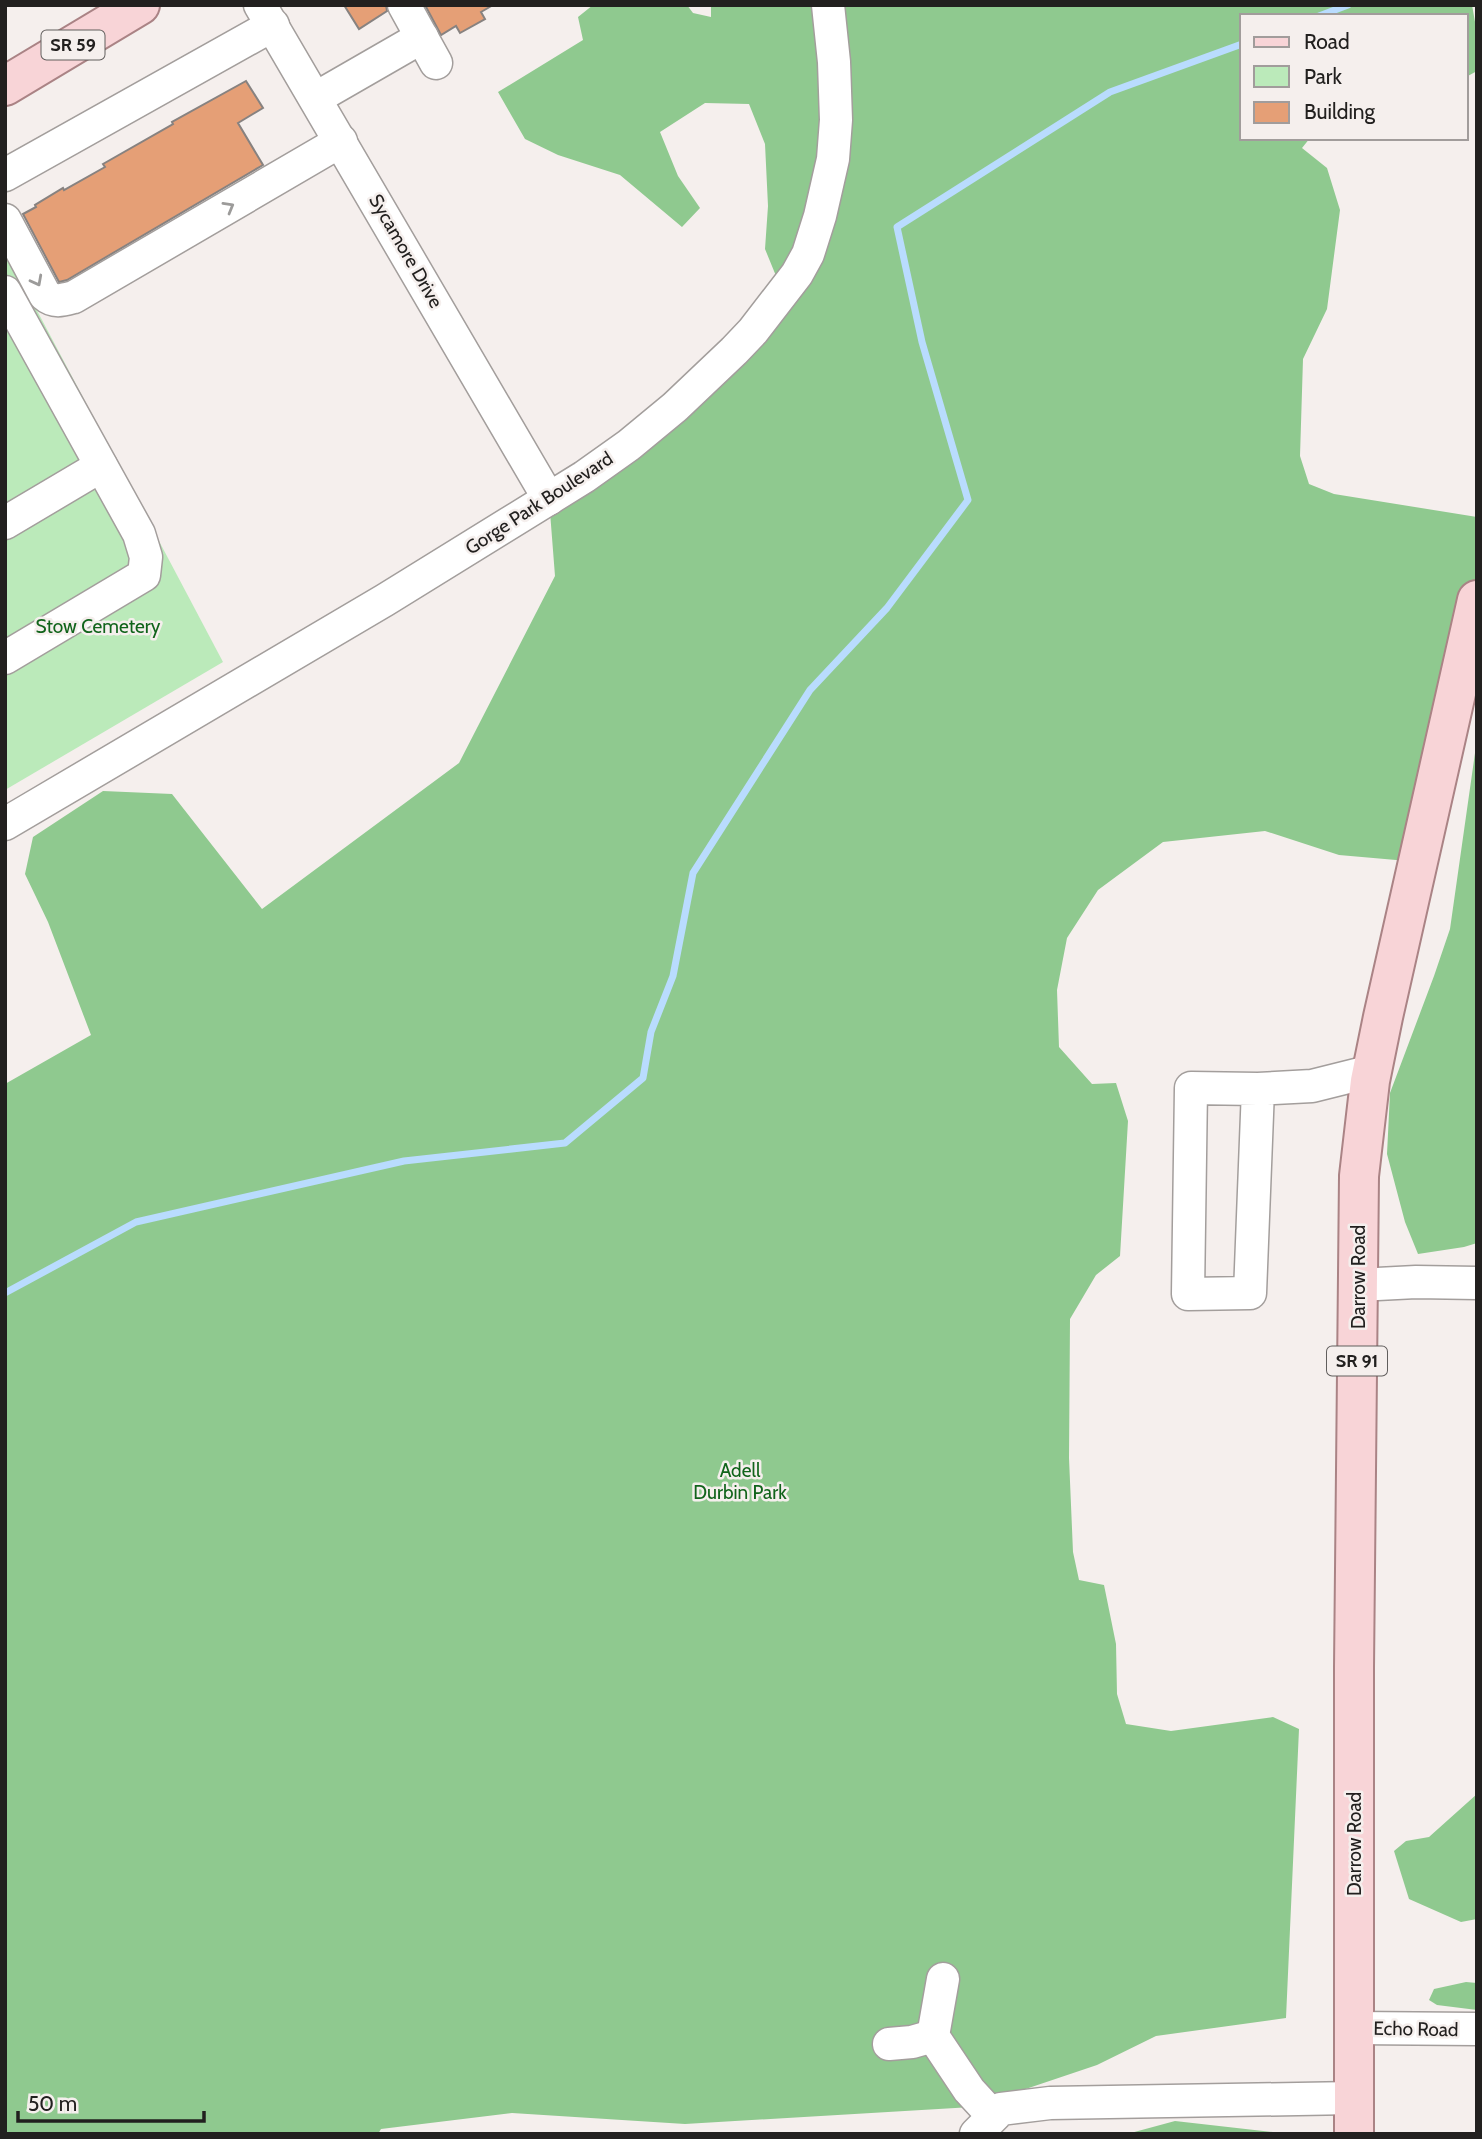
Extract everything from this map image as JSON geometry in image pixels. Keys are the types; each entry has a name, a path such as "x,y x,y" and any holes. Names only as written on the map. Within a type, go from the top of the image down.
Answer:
{"main road":[{"name":"SR 59","path":"5,86 140,5"},
{"name":"Darrow Road","path":"1354,2116 1354,1668 1359,1176 1372,1071 1475,619"}],"street":[{"path":"316,98 429,50 404,5"},
{"name":"Gorge Park Boulevard","path":"5,824 385,600 549,499 629,445 675,407 753,331 784,293 803,264 820,216 832,159 836,120 835,74 828,5"},
{"path":"5,175 267,15"},
{"name":"Sycamore Drive","path":"267,15 549,499"},
{"path":"5,220 45,295 61,301 74,297 341,141"},
{"path":"5,292 16,337 101,466 139,534 146,557 144,575 5,657"},
{"path":"5,523 101,466"},
{"path":"1258,1089 1250,1293 1188,1294 1191,1088 1258,1089 1312,1086 1372,1071"},
{"path":"1358,1284 1477,1283"},
{"path":"943,1979 933,2036 969,2090 985,2125 1001,2109 1051,2103 1354,2116"},
{"name":"Echo Road","path":"1354,2028 1477,2029"},
{"path":"889,2044 912,2042 933,2036"}],"green space":[{"name":"Adell Durbin Park","path":"593,5 687,5 693,13 711,17 711,5 1472,5 1477,33 1477,71 1468,76 1468,14 1240,14 1240,140 1308,140 1302,148 1327,168 1340,210 1327,309 1303,359 1300,456 1309,484 1334,494 1477,517 1477,600 1419,862 1339,855 1265,831 1163,842 1098,890 1067,938 1057,990 1059,1047 1092,1084 1116,1083 1128,1121 1120,1256 1096,1275 1070,1319 1069,1458 1073,1552 1079,1580 1104,1585 1116,1644 1117,1694 1126,1724 1171,1731 1273,1717 1299,1729 1286,2018 1156,2036 1097,2065 972,2107 685,2124 512,2113 381,2129 378,2134 5,2134 5,1084 91,1035 48,922 25,874 33,837 103,791 172,794 262,909 459,763 555,576 549,499 783,293 765,249 768,206 765,144 749,104 705,103 660,132 678,176 700,208 682,227 620,175 558,155 525,139 498,92 583,40 578,17"},
{"name":"Stow Cemetery","path":"5,250 223,662 5,790"},
{"path":"1477,739 1477,1243 1418,1254 1405,1222 1387,1154 1390,1093 1450,929"},
{"path":"1477,1794 1477,1919 1461,1922 1409,1899 1394,1851 1406,1841 1429,1837"},
{"path":"1466,1982 1477,1983 1477,2010 1437,2005 1429,2000 1434,1989"},
{"path":"1175,2121 1273,2132 1274,2134 1127,2134"}],"building":[{"path":"344,5 386,5 387,11 359,29"},
{"path":"425,5 493,5 481,12 485,19 460,33 456,26 441,35"},
{"path":"246,81 263,108 238,123 263,165 67,280 59,282 23,214 63,188 64,190 105,167 103,164 173,124 172,122"}],"waterway":[{"path":"1324,14 1348,5"},
{"path":"5,1293 136,1222 404,1161 565,1143 643,1078 651,1032 673,976 693,873 810,690 887,608 968,500 922,342 897,227 1110,92 1240,45"}]}
